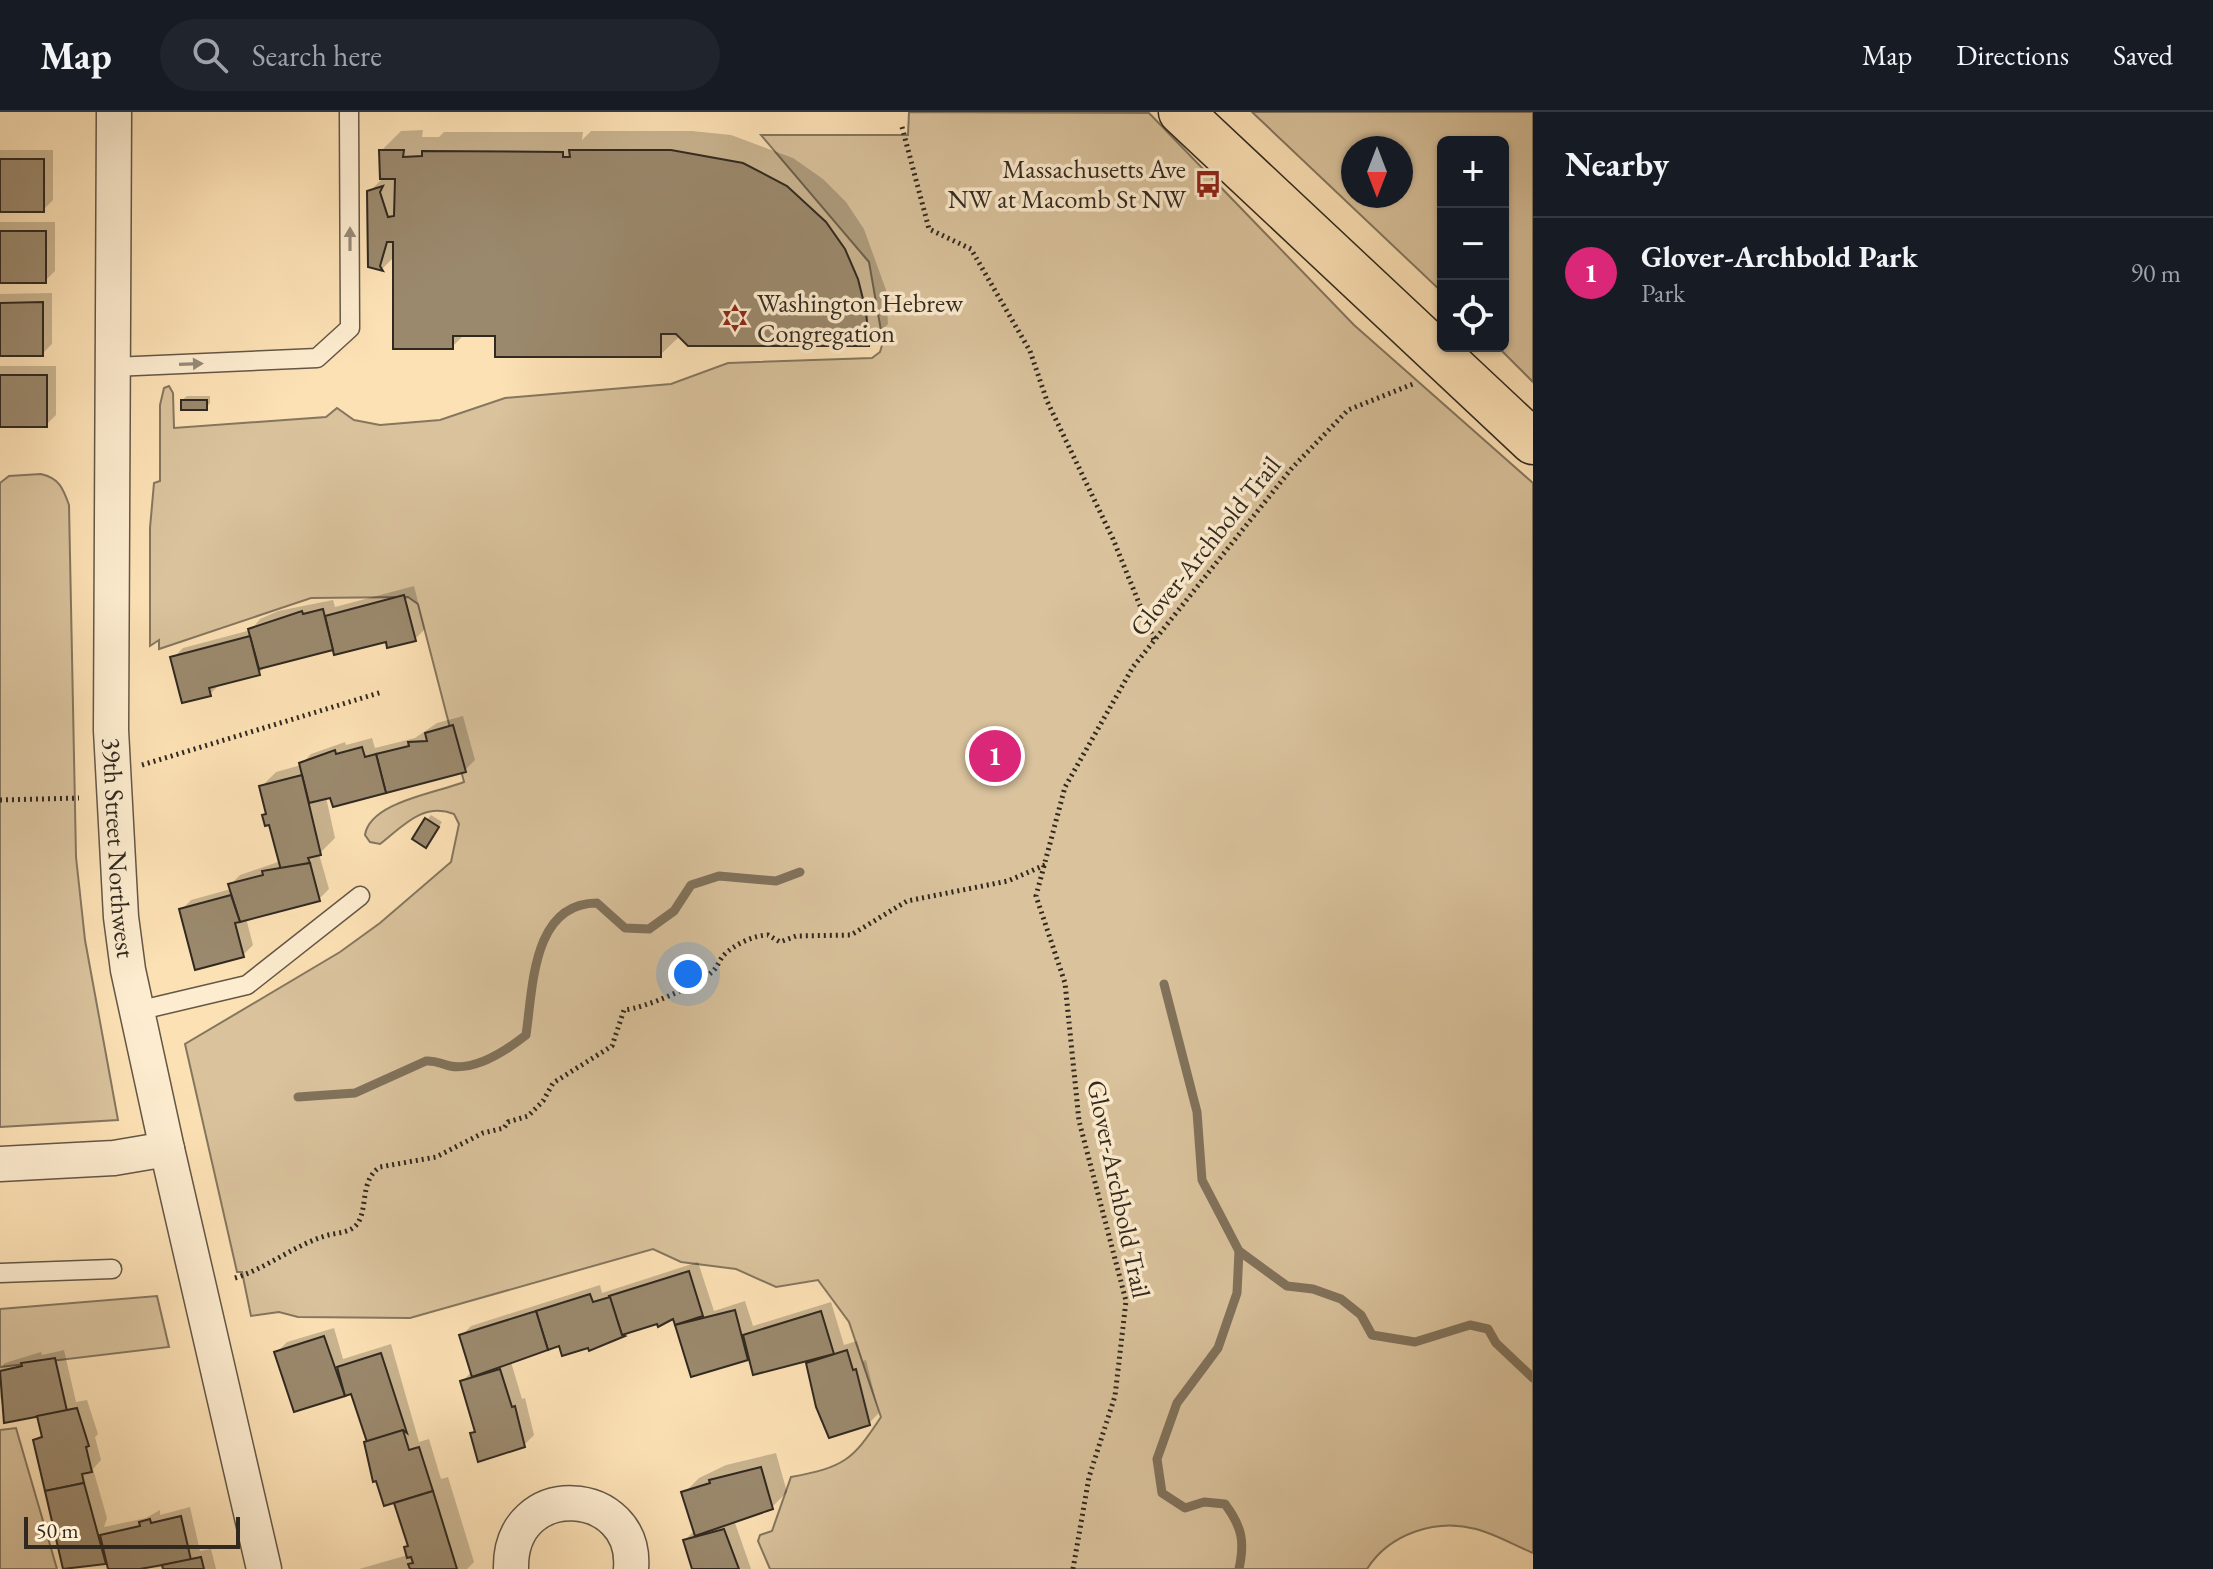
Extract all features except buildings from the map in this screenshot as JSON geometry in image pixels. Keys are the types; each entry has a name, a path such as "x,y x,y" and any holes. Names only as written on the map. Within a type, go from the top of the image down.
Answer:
{"main road":[{"path":"1181,112 1533,442"}],"street":[{"name":"39th Street Northwest","path":"114,112 111,765 121,917 137,1011 167,1149 264,1569"},
{"path":"0,1164 114,1158 167,1149"},
{"path":"511,1569 511,1552 517,1534 528,1518 544,1507 563,1503 582,1504 616,1521 628,1538 631,1569"}],"lane":[{"path":"113,367 317,358 350,328 349,112"},
{"path":"137,1011 247,985 360,896"},
{"path":"0,1273 112,1269"}],"path":[{"path":"902,127 929,229 971,249 1030,351 1047,401 1113,539 1154,641"},
{"name":"Glover-Archbold Trail","path":"1073,1569 1089,1477 1115,1396 1126,1301 1079,1121 1065,983 1036,896 1065,787 1133,667 1292,468 1348,410 1413,384"},
{"path":"111,765 148,765 382,692"},
{"path":"0,800 79,798"},
{"path":"235,1278 279,1260 313,1240 349,1232 359,1222 365,1188 373,1172 380,1167 436,1157 483,1133 504,1128 508,1122 528,1116 543,1101 553,1083 612,1046 624,1010 638,1009 695,983 714,971 724,955 749,939 768,935 780,942 796,936 851,935 907,901 1008,881 1046,864"}],"shaded area":[{"path":"909,112 1149,113 1354,325 1533,483 1533,1553 1483,1531 1445,1526 1401,1538 1388,1546 1367,1569 770,1569 758,1541 760,1535 772,1531 791,1477 823,1470 845,1460 862,1444 881,1417 849,1322 818,1280 776,1287 736,1269 681,1262 653,1249 410,1318 298,1317 279,1312 251,1316 242,1272 237,1272 185,1044 340,952 380,923 451,862 459,824 454,814 443,811 423,813 405,823 380,844 370,842 365,835 379,814 391,807 464,782 418,604 408,597 311,598 159,649 159,640 150,646 150,528 154,483 160,481 160,405 164,388 169,386 173,393 174,428 326,417 337,408 354,420 380,425 440,420 505,398 671,384 728,363 872,358 880,352 883,342 869,262 761,135 908,135"},
{"path":"1252,112 1533,112 1533,382 1503,352 1509,352 1509,136 1437,136 1437,287 1353,208 1413,208 1413,136 1341,136 1341,196"},
{"path":"41,474 60,485 69,505 76,857 85,940 118,1120 0,1127 0,483 9,476"},
{"path":"157,1296 169,1347 0,1367 0,1309"},
{"path":"16,1428 57,1569 0,1569 0,1430"}],"waterway":[{"path":"298,1097 355,1093 426,1061 460,1067 491,1058 510,1047 526,1035 534,973 548,932 559,917 576,907 597,903 625,928 649,929 674,911 691,885 719,876 776,881 800,872"},
{"path":"1164,984 1197,1112 1202,1180 1239,1251 1237,1293 1218,1348 1177,1403 1157,1459 1162,1493 1185,1508 1204,1502 1225,1504 1241,1535 1239,1569"},
{"path":"1239,1251 1287,1286 1313,1289 1341,1299 1361,1315 1372,1335 1415,1342 1470,1325 1488,1329 1496,1343 1533,1378"}],"place":[{"name":"Massachusetts Ave NW at Macomb St NW","path":"1208,184"},
{"name":"Washington Hebrew Congregation","path":"735,318"},
{"name":"Glover-Archbold Park","path":"995,756"}]}
